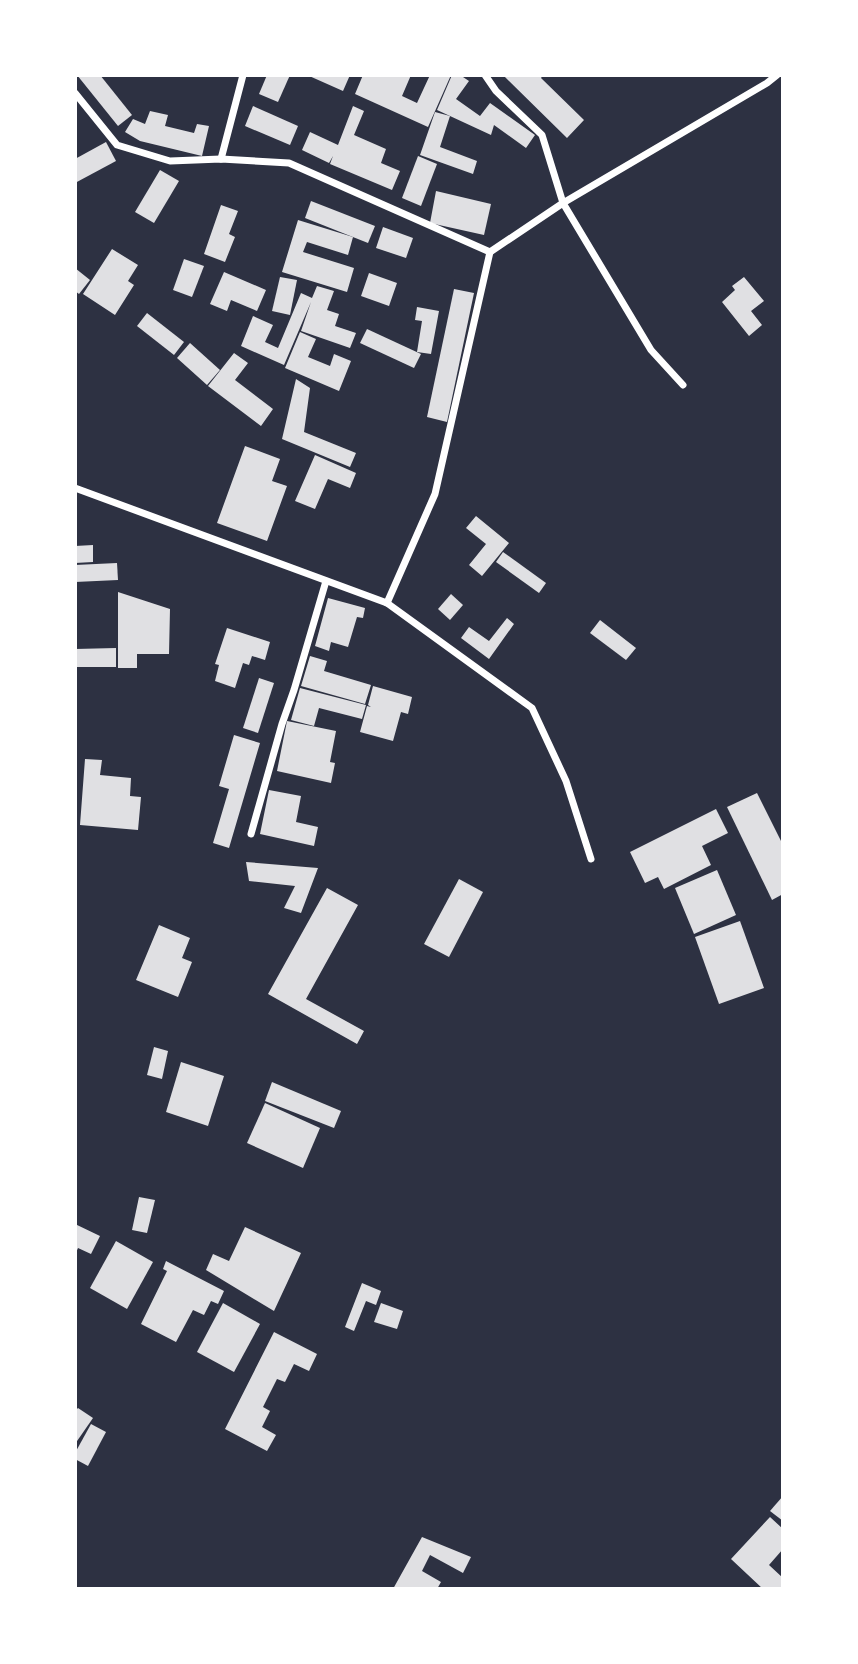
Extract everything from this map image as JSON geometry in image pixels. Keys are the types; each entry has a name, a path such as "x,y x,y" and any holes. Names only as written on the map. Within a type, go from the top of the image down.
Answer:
{"street":[{"path":"221,159 243,75"},
{"path":"485,75 496,91 542,135 563,204 651,350 683,385"},
{"path":"387,603 435,494 490,252 563,204 777,75"},
{"path":"75,93 117,145 170,161 221,159 289,163 490,252"},
{"path":"75,488 387,603 531,708 566,781 592,859"},
{"path":"251,834 326,582"}],"building":[{"path":"77,75 100,75 132,115 118,126"},
{"path":"267,75 290,75 278,102 259,94"},
{"path":"307,75 350,75 343,91"},
{"path":"363,75 411,75 402,96 417,103 430,75 451,75 428,127 355,94"},
{"path":"452,75 460,75 469,81 456,99 480,116 490,103 535,135 526,148 494,125 491,135 437,110"},
{"path":"503,75 543,75 541,78 584,120 567,138"},
{"path":"253,106 298,126 290,145 245,126"},
{"path":"353,106 364,111 354,135 386,149 381,163 400,171 392,190 330,164 333,156 329,163 302,150 310,132 338,145"},
{"path":"150,111 168,115 165,126 194,133 197,124 209,126 202,156 140,141 125,132 133,119 145,124"},
{"path":"435,112 450,116 440,147 477,161 473,174 420,155"},
{"path":"106,142 116,161 75,183 75,159"},
{"path":"418,156 437,164 421,206 402,198"},
{"path":"160,170 179,181 154,223 135,212"},
{"path":"436,191 491,204 484,235 430,223"},
{"path":"311,201 375,226 368,243 305,218"},
{"path":"221,205 238,211 229,234 235,237 225,262 204,254"},
{"path":"298,220 353,237 348,255 307,242 303,252 354,268 347,292 282,272"},
{"path":"383,227 413,238 406,258 376,248"},
{"path":"112,249 138,265 128,281 134,285 115,315 83,294"},
{"path":"184,259 204,266 192,297 173,290"},
{"path":"75,268 90,280 79,294 75,291"},
{"path":"224,272 266,290 257,311 231,300 227,311 210,304"},
{"path":"369,273 397,283 389,306 361,296"},
{"path":"280,277 297,280 290,315 272,311"},
{"path":"744,277 764,301 751,311 762,325 749,336 722,302 735,290 732,286"},
{"path":"317,286 334,291 327,310 339,314 335,326 356,333 350,348 301,331 311,302 284,365 241,346 253,316 273,325 265,342 278,348 301,293 312,298"},
{"path":"454,289 474,293 447,422 427,417"},
{"path":"417,307 439,311 431,354 417,352 422,321 415,320"},
{"path":"147,313 184,342 174,355 137,326"},
{"path":"367,329 421,354 414,368 360,343"},
{"path":"300,332 316,339 308,357 330,366 334,354 351,361 339,391 285,368"},
{"path":"190,343 220,370 207,385 177,358"},
{"path":"234,353 248,363 235,380 273,409 261,426 208,386"},
{"path":"296,379 310,388 304,432 356,453 350,467 282,439"},
{"path":"245,446 280,459 272,481 287,486 267,541 217,523"},
{"path":"315,455 356,473 350,488 328,479 315,509 295,501"},
{"path":"476,516 509,543 482,576 469,565 486,544 466,528"},
{"path":"93,545 93,562 75,563 75,546"},
{"path":"503,552 546,583 539,593 496,562"},
{"path":"117,563 118,580 75,582 75,565"},
{"path":"118,592 170,609 169,654 137,654 137,668 118,668"},
{"path":"451,594 463,605 450,620 438,609"},
{"path":"328,598 365,608 363,618 357,617 348,647 331,642 329,651 315,646"},
{"path":"507,618 514,624 489,659 461,638 469,627 489,641"},
{"path":"600,620 636,648 626,660 590,633"},
{"path":"227,628 270,642 265,660 252,656 249,665 243,663 235,688 215,681 219,665 215,664"},
{"path":"116,648 116,667 75,667 75,649"},
{"path":"310,656 327,661 324,671 371,685 365,704 301,686"},
{"path":"259,678 274,683 258,733 243,728"},
{"path":"373,686 412,697 408,714 401,712 393,741 360,732 367,706 371,707 368,705"},
{"path":"300,688 366,705 362,719 319,708 314,726 291,720"},
{"path":"287,721 336,731 330,762 335,763 331,783 277,771"},
{"path":"234,735 260,743 229,848 213,843 229,789 219,786"},
{"path":"85,759 102,760 100,775 131,778 130,796 141,797 138,830 80,825"},
{"path":"269,790 301,796 296,822 318,827 314,846 260,834"},
{"path":"757,793 783,845 783,894 772,900 727,807"},
{"path":"716,809 728,833 702,846 711,865 664,889 658,877 645,883 630,852"},
{"path":"246,862 318,868 301,913 284,908 295,886 249,881"},
{"path":"717,870 736,915 694,934 675,888"},
{"path":"459,879 483,892 449,957 424,944"},
{"path":"327,888 358,905 306,999 364,1031 357,1044 268,994"},
{"path":"740,921 764,988 719,1004 695,937"},
{"path":"159,925 190,938 182,958 192,962 178,997 136,980"},
{"path":"154,1047 168,1051 162,1079 147,1075"},
{"path":"181,1062 224,1076 208,1126 166,1112"},
{"path":"272,1082 341,1111 334,1128 265,1101"},
{"path":"265,1103 320,1128 303,1168 247,1143"},
{"path":"139,1197 155,1200 147,1233 132,1230"},
{"path":"75,1224 100,1236 91,1254 78,1248 75,1255"},
{"path":"245,1227 301,1253 274,1311 206,1270 213,1254 229,1261"},
{"path":"116,1241 153,1262 127,1309 90,1288"},
{"path":"166,1261 224,1291 218,1304 211,1301 204,1315 193,1310 176,1342 141,1324 167,1271 163,1269"},
{"path":"362,1283 381,1291 376,1305 366,1301 354,1331 345,1327"},
{"path":"223,1303 260,1324 234,1372 197,1352"},
{"path":"381,1303 403,1311 397,1329 374,1322"},
{"path":"274,1332 317,1354 309,1371 294,1364 285,1382 277,1379 263,1407 270,1411 262,1427 276,1435 267,1451 225,1429"},
{"path":"78,1408 93,1418 75,1444 75,1411"},
{"path":"91,1424 106,1432 88,1466 75,1459 75,1453"},
{"path":"783,1496 783,1521 770,1511"},
{"path":"770,1517 783,1529 783,1549 769,1565 783,1578 783,1589 763,1589 731,1559"},
{"path":"422,1537 471,1557 463,1573 430,1555 422,1571 441,1582 437,1589 393,1589"}]}
